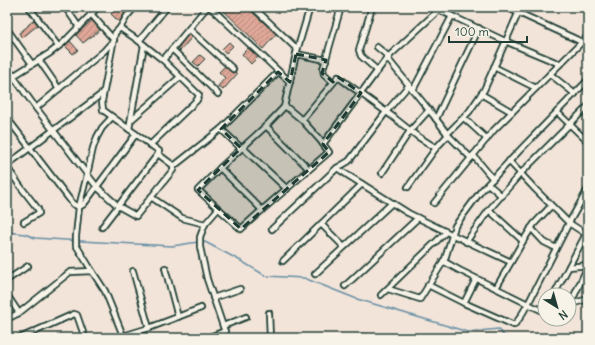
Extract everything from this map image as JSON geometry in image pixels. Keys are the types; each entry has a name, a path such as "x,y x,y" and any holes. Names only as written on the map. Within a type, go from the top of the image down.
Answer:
{"street":[{"path":"29,7 58,46"},
{"path":"65,7 79,27"},
{"path":"7,80 58,46 98,7"},
{"path":"135,7 115,33 103,93 103,110 158,151 158,154 174,166"},
{"path":"140,41 167,7"},
{"path":"163,60 207,7"},
{"path":"210,7 290,82"},
{"path":"253,7 297,52 326,60"},
{"path":"284,106 302,120 329,152 241,229 198,190 266,126 284,106 310,7"},
{"path":"333,82 323,73 323,69 341,7"},
{"path":"372,7 359,50 361,56 378,71"},
{"path":"506,7 582,42"},
{"path":"408,187 436,148 447,134 469,112 481,94 521,7"},
{"path":"323,144 388,57 441,8 452,16 505,41 560,64"},
{"path":"91,14 114,40"},
{"path":"413,90 452,16"},
{"path":"120,28 140,41 163,60 199,95 197,100 150,145"},
{"path":"436,119 478,28"},
{"path":"7,29 32,64"},
{"path":"189,29 233,69"},
{"path":"434,203 487,139 588,36"},
{"path":"36,108 104,51 114,40"},
{"path":"128,129 131,120 144,45"},
{"path":"377,47 388,57 447,134 472,157 492,179"},
{"path":"172,49 218,94"},
{"path":"39,60 59,89"},
{"path":"494,68 536,88"},
{"path":"13,76 97,187 118,206 136,216 173,170 174,166 221,129 278,72"},
{"path":"550,74 574,94"},
{"path":"131,120 180,77"},
{"path":"302,120 338,77 410,131 436,148"},
{"path":"388,288 420,299 443,261 455,226 481,192 588,80"},
{"path":"272,229 338,168 349,161 386,112 409,85"},
{"path":"24,222 39,212 7,166 103,93"},
{"path":"481,94 512,112"},
{"path":"466,242 489,210 520,174 588,106"},
{"path":"382,173 410,131 429,110"},
{"path":"557,112 588,142"},
{"path":"112,117 102,128 93,148 79,207 76,245 92,272 106,291 124,337 201,308"},
{"path":"7,118 73,204 79,207"},
{"path":"464,118 487,139"},
{"path":"266,126 309,169"},
{"path":"221,129 286,189"},
{"path":"79,207 84,204 136,134"},
{"path":"102,227 158,154"},
{"path":"509,161 569,223 587,232 558,287"},
{"path":"220,168 262,210"},
{"path":"338,168 418,218 511,262"},
{"path":"283,261 362,184"},
{"path":"488,184 502,196"},
{"path":"428,285 514,325 519,320 528,304 588,189"},
{"path":"151,197 182,218 205,224"},
{"path":"315,274 392,202"},
{"path":"496,288 531,228 551,206"},
{"path":"218,209 205,224 200,237 200,247 204,269 227,338"},
{"path":"489,210 523,241"},
{"path":"345,286 418,218"},
{"path":"321,224 344,247"},
{"path":"531,228 544,242 556,248"},
{"path":"381,295 446,232"},
{"path":"443,261 476,279 537,308"},
{"path":"7,280 28,266"},
{"path":"569,267 588,266 577,290"},
{"path":"165,268 178,317"},
{"path":"133,271 149,328"},
{"path":"7,319 19,313 70,272 92,272"},
{"path":"464,303 476,279"},
{"path":"213,298 240,290"},
{"path":"7,295 19,313"},
{"path":"577,303 588,299"},
{"path":"270,313 270,338"},
{"path":"20,338 74,314 77,315 85,338"},
{"path":"223,326 246,318"},
{"path":"207,338 225,331"}],"highlighted area":[{"path":"296,54 326,60 322,73 333,82 338,77 361,93 323,144 329,152 241,229 198,190 241,148 221,129 278,72 290,82"}],"building":[{"path":"117,7 124,7 127,10 119,22 111,14"},
{"path":"220,7 249,7 250,10 276,34 263,49"},
{"path":"34,20 38,25 22,38 19,33"},
{"path":"92,20 100,30 83,43 76,35"},
{"path":"189,34 192,37 180,51 178,48"},
{"path":"70,41 78,50 73,54 65,46"},
{"path":"229,42 233,46 226,53 222,49"},
{"path":"248,48 258,57 251,64 242,54"},
{"path":"200,55 205,59 198,66 193,62"},
{"path":"225,66 231,72 235,72 237,74 223,90 218,86 225,78 219,72"}],"waterway":[{"path":"7,232 25,234 35,238 172,246 198,242"},
{"path":"202,242 205,242 241,261 266,276 304,278 357,299 468,332 499,329 504,336 516,338"}]}
